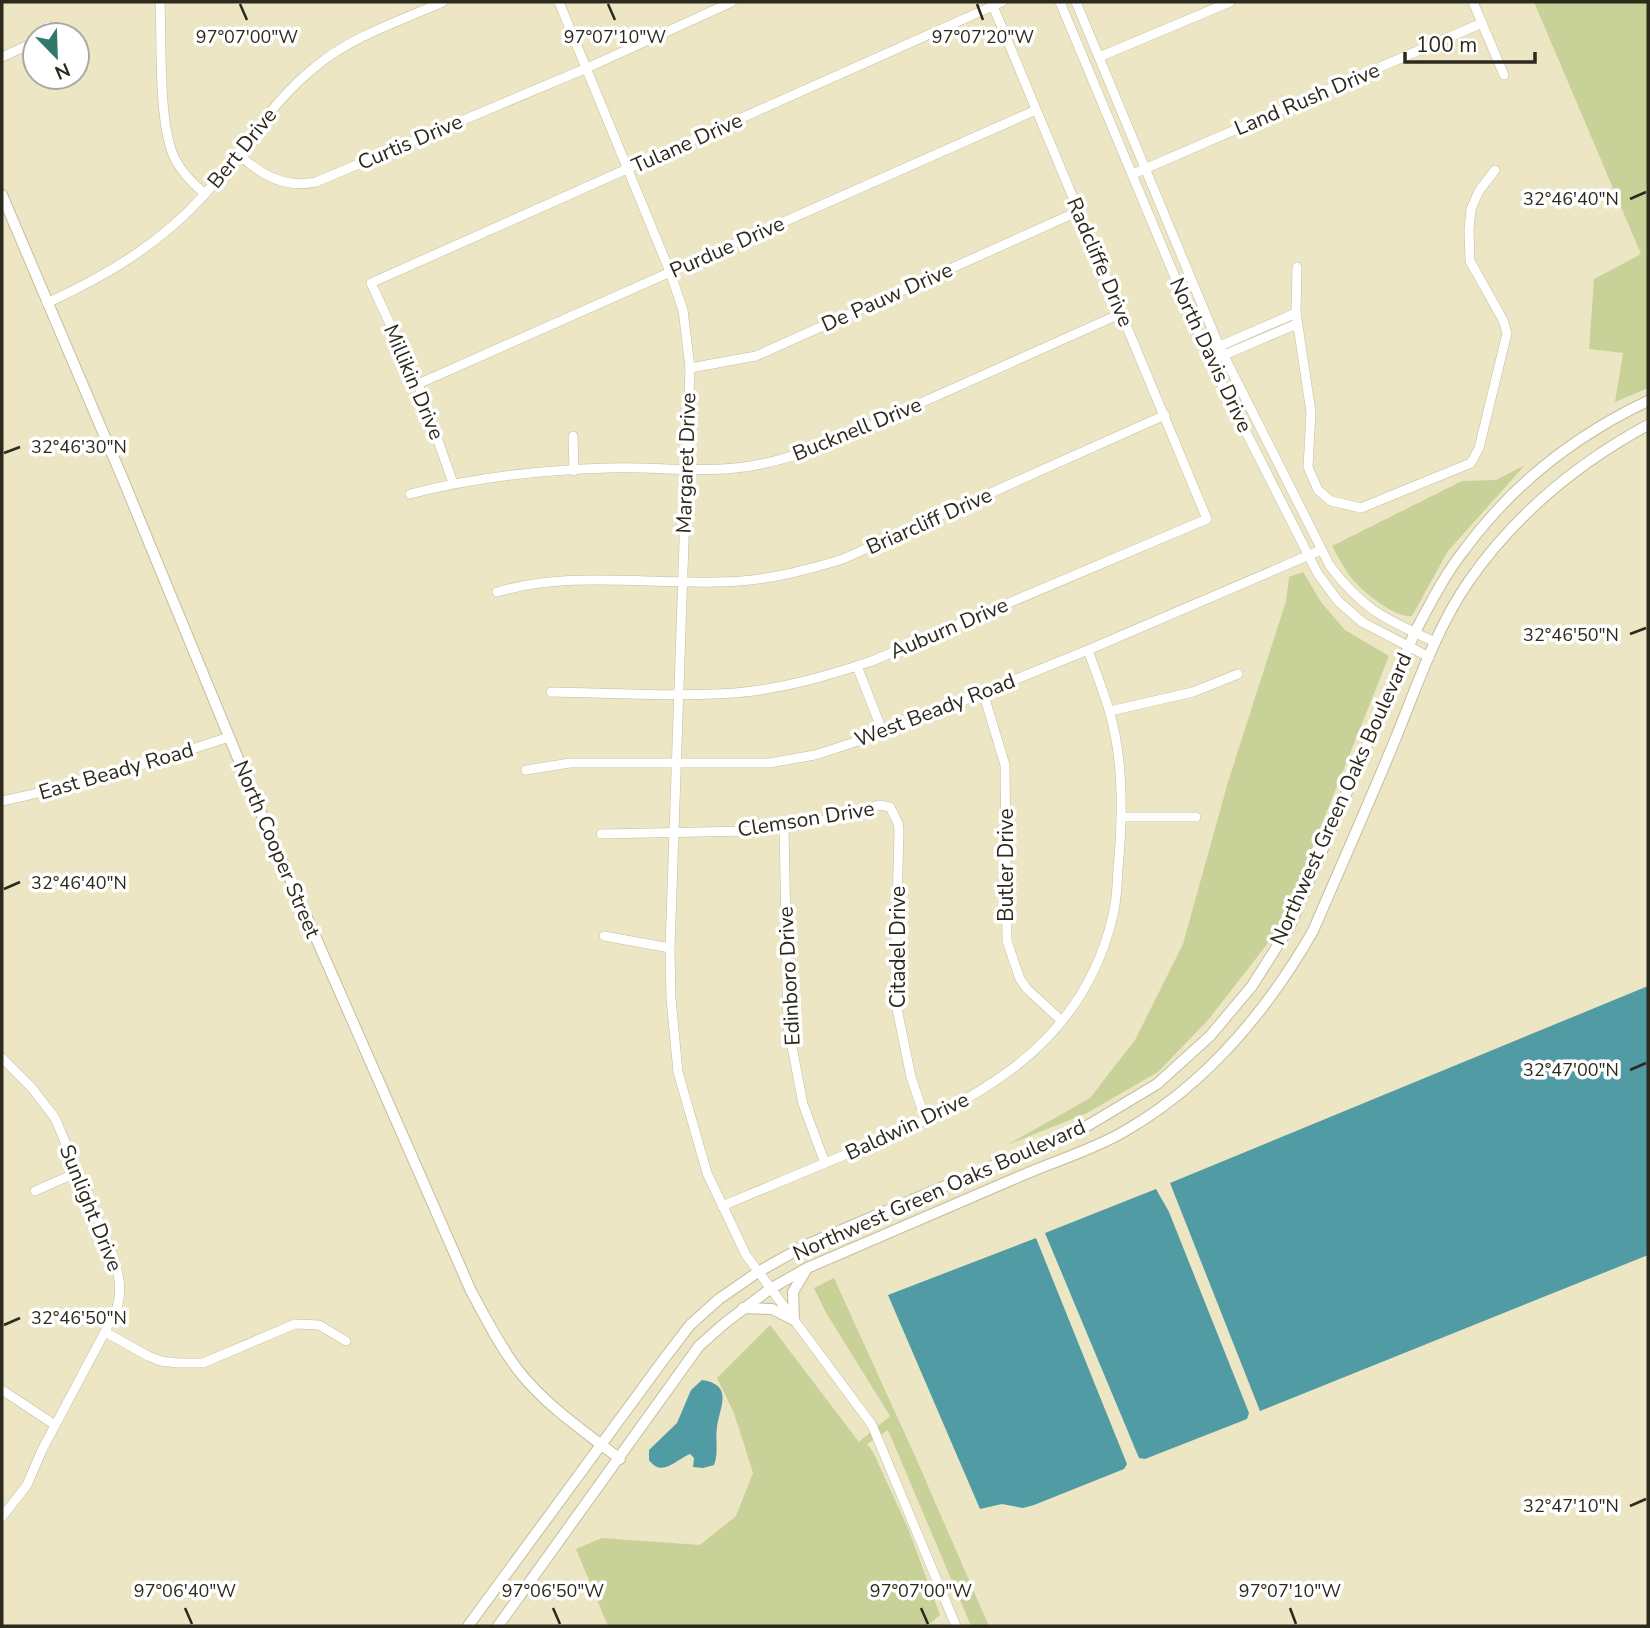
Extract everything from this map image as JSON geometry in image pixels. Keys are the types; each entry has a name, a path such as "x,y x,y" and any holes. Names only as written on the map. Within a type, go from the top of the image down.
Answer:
{"main road":[{"name":"North Cooper Street","path":"2,195 229,737 471,1291 519,1371 555,1407 620,1459"},
{"name":"Northwest Green Oaks Boulevard","path":"468,1626 690,1325 719,1299 758,1272 806,1245 1087,1126 1157,1084 1210,1036 1252,986 1290,926 1415,632 1464,550 1523,484 1558,454 1593,429 1648,401"},
{"name":"Northwest Green Oaks Boulevard","path":"498,1626 699,1346 743,1308 807,1268 1125,1131 1177,1095 1223,1054 1256,1019 1288,975 1313,931 1429,657 1468,582 1515,524 1563,480 1627,436 1648,425"},
{"path":"743,1308 772,1309 794,1320 793,1292 807,1268"},
{"path":"497,1587 516,1601"}],"street":[{"path":"160,2 167,134 174,157 188,179 205,194"},
{"name":"Bert Drive","path":"47,303 121,265 154,242 205,194 292,87 317,65 346,45 443,2"},
{"name":"Margaret Drive","path":"559,2 684,310 690,368 670,948 671,999 678,1072 708,1172 746,1255 872,1425 956,1626"},
{"name":"Curtis Drive","path":"237,153 255,169 276,180 304,185 316,182 587,68 732,2"},
{"name":"North Davis Drive","path":"1060,2 1208,357 1318,574 1338,601 1362,622 1429,657"},
{"name":"North Davis Drive","path":"1076,2 1221,351 1321,550 1349,591 1370,610 1436,642"},
{"path":"1099,57 1230,2"},
{"path":"1473,2 1504,75"},
{"name":"Radcliffe Drive","path":"997,4 1036,110 1207,519"},
{"name":"Tulane Drive","path":"371,283 997,4"},
{"name":"Land Rush Drive","path":"1132,174 1482,23"},
{"path":"2,57 21,48"},
{"name":"Purdue Drive","path":"418,384 1036,110"},
{"path":"1297,267 1297,324 1311,412 1308,467 1318,490 1331,501 1361,508 1471,463 1479,447 1507,333 1503,320 1470,261 1471,209 1479,191 1495,170"},
{"name":"De Pauw Drive","path":"690,368 756,356 1079,211"},
{"name":"Millikin Drive","path":"371,283 418,384 453,483"},
{"name":"Bucknell Drive","path":"410,494 493,476 609,468 703,470 759,465 813,450 1122,313"},
{"path":"1208,357 1296,313"},
{"path":"1221,351 1297,324"},
{"name":"Briarcliff Drive","path":"497,592 545,582 757,580 796,573 843,559 1165,415"},
{"path":"573,436 574,471"},
{"name":"Auburn Drive","path":"551,692 736,693 788,685 857,666 1207,519"},
{"name":"West Beady Road","path":"526,770 570,763 769,762 815,755 883,733 1088,650 1321,550"},
{"name":"Baldwin Drive","path":"722,1206 926,1121 971,1098 1007,1074 1049,1037 1062,1021 1091,976 1110,926 1116,892 1121,817 1120,779 1110,711 1088,650"},
{"path":"857,666 883,733"},
{"path":"1110,711 1193,692 1238,674"},
{"name":"Butler Drive","path":"983,692 1005,765 1007,941 1010,956 1027,989 1062,1021"},
{"name":"East Beady Road","path":"2,801 60,789 149,764 229,737"},
{"name":"Clemson Drive","path":"601,834 749,831 825,820 879,805 890,807 893,812"},
{"name":"Citadel Drive","path":"893,812 899,832 895,974 897,1009 911,1077 926,1121"},
{"path":"1121,817 1196,817"},
{"name":"Edinboro Drive","path":"785,827 788,1026 803,1104 825,1163"},
{"path":"604,936 670,948"},
{"name":"Sunlight Drive","path":"2,1517 27,1485 121,1295 119,1273 54,1118 32,1088 3,1063"},
{"path":"35,1191 78,1172"},
{"path":"105,1332 148,1356 177,1363 203,1363 295,1324 319,1325 346,1341"},
{"path":"2,1390 55,1425"}],"green space":[{"path":"1534,2 1648,2 1648,388 1615,402 1623,353 1589,349 1594,279 1641,254"},
{"path":"1525,465 1448,551 1412,616 1391,610 1360,588 1332,546 1462,481 1496,480"},
{"path":"1303,572 1321,602 1345,630 1389,656 1281,926 1209,1019 1158,1072 1087,1113 1007,1145 1090,1098 1135,1040 1183,944 1228,782 1286,601 1289,577"},
{"path":"834,1278 989,1626 971,1626 888,1430 867,1444 908,1528 940,1615 927,1626 608,1626 576,1549 602,1538 700,1545 736,1516 753,1473 734,1413 717,1378 770,1325 859,1442 890,1416 825,1311 814,1288"}],"water":[{"path":"1648,986 1648,1255 1260,1411 1170,1183"},
{"path":"1156,1189 1169,1212 1249,1413 1247,1419 1145,1459 1139,1458 1045,1233"},
{"path":"1036,1238 1127,1464 1124,1469 1034,1505 1023,1508 1002,1504 980,1509 888,1295"},
{"path":"702,1380 718,1386 723,1398 714,1465 693,1467 694,1458 690,1454 669,1466 659,1468 649,1460 649,1450 677,1423 691,1390"}]}
